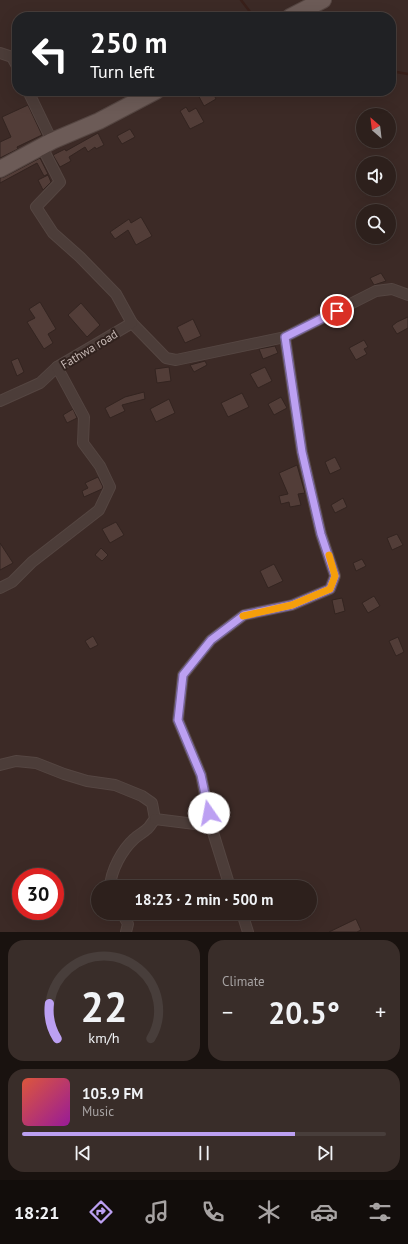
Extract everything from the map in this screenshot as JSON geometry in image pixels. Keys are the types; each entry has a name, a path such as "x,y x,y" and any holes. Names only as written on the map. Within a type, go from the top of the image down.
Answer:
{"main road":[{"path":"300,12 323,0"},
{"path":"0,169 47,144 99,121 146,96"}],"street":[{"path":"0,53 12,58"},
{"path":"30,96 60,182 36,207 54,233 116,294 132,323 166,358 176,360 285,337 376,291 392,289 408,295"},
{"name":"Fathwa road","path":"0,588 12,582 32,562 99,510 110,487 100,466 83,443 84,417 56,367 132,323"},
{"path":"227,880 212,826 201,775 178,720 183,675 211,640 244,615 292,605 330,589 335,576 321,534 302,452 285,337"},
{"path":"0,401 40,383 56,367"},
{"path":"0,765 16,760 36,763 64,774 115,785 142,796 152,803 154,819 147,829 125,848 110,880"},
{"path":"154,819 212,826"},
{"path":"126,920 128,924 126,932"},
{"path":"244,920 248,932"}],"building":[{"path":"199,96 214,96 216,99 204,106"},
{"path":"28,105 42,135 17,147 18,149 0,158 0,142 11,137 2,117"},
{"path":"186,107 189,112 196,108 204,122 190,129 180,111"},
{"path":"130,129 135,137 122,144 117,136"},
{"path":"98,133 104,145 96,149 95,147 88,152 85,147 69,157 71,161 60,167 53,155 65,149 66,151"},
{"path":"40,158 48,174 44,176 37,163 0,183 0,178"},
{"path":"48,175 51,182 43,190 38,180"},
{"path":"141,217 152,236 136,245 128,230 115,239 110,232 129,219 131,223"},
{"path":"381,273 386,281 374,285 370,278"},
{"path":"40,302 56,329 48,334 53,343 44,349 27,322 35,318 29,309"},
{"path":"81,303 100,325 87,337 68,315"},
{"path":"408,317 408,328 397,334 392,326"},
{"path":"193,319 201,336 185,343 177,327"},
{"path":"364,340 368,347 364,349 367,354 356,360 349,348"},
{"path":"275,346 278,353 263,359 259,349"},
{"path":"18,358 24,372 17,376 11,361"},
{"path":"205,361 207,365 194,372 190,365"},
{"path":"169,367 171,381 157,383 155,369"},
{"path":"265,367 272,381 258,388 250,374"},
{"path":"144,392 145,399 122,405 125,411 110,418 105,408 125,397"},
{"path":"242,393 249,407 228,417 221,403"},
{"path":"281,397 287,408 274,415 268,404"},
{"path":"169,399 175,413 156,422 150,409"},
{"path":"73,409 77,418 67,423 63,415"},
{"path":"335,457 341,469 330,474 325,462"},
{"path":"297,465 305,493 298,494 301,505 290,507 289,502 281,504 279,496 288,494 279,473"},
{"path":"98,477 103,487 102,489 84,497 82,491 88,488 85,483"},
{"path":"343,498 347,507 335,513 331,505"},
{"path":"116,522 124,535 110,543 102,529"},
{"path":"397,534 403,545 392,550 387,538"},
{"path":"0,543 13,563 0,570"},
{"path":"101,548 108,555 102,561 95,555"},
{"path":"362,559 366,566 356,571 353,563"},
{"path":"274,564 283,581 268,588 260,571"},
{"path":"374,596 380,606 368,613 362,603"},
{"path":"342,598 345,611 335,614 332,600"},
{"path":"93,636 98,645 90,649 85,641"},
{"path":"398,637 404,652 396,656 389,641"},
{"path":"356,919 361,930 357,932 329,932"}],"waterway":[{"path":"241,0 250,12"},
{"path":"396,72 408,74"}],"slow traffic":[{"path":"243,616 292,605 330,589 335,576 329,555"}],"route":[{"path":"209,813 201,775 178,720 183,675 211,640 244,615 292,605 330,589 335,576 321,534 302,452 285,337 337,311"}]}
